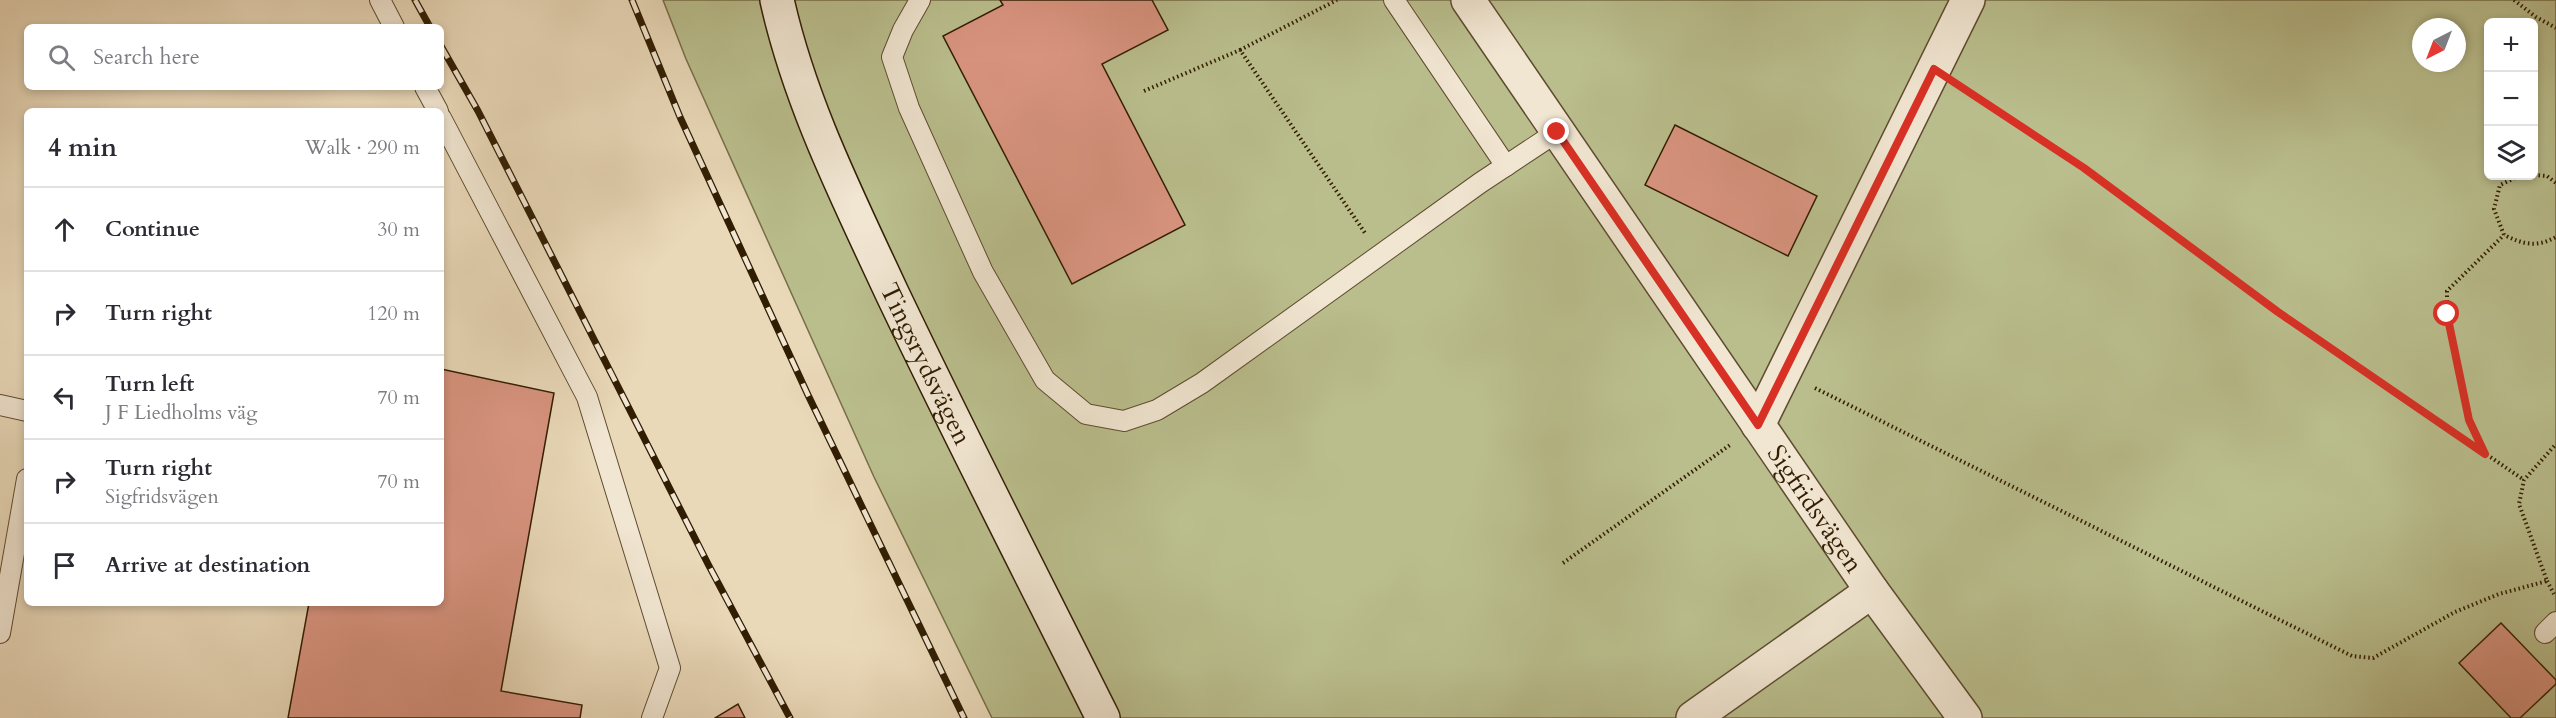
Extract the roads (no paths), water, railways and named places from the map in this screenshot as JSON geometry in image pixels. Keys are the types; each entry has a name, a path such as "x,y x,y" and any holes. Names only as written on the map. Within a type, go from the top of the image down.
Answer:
{"street":[{"name":"Tingsrydsvägen","path":"777,0 797,74 821,139 924,359 1103,718"},
{"name":"Sigfridsvägen","path":"1468,0 1872,591 1965,718"},
{"path":"1758,425 1968,0"},
{"path":"1693,718 1872,591"}],"lane":[{"path":"380,0 392,24"},
{"path":"920,0 903,30 892,57 909,108 983,272 1039,370 1045,380 1086,414 1124,421 1157,410 1202,383 1557,132"},
{"path":"1394,0 1506,166"},
{"path":"427,90 436,108"},
{"path":"444,123 587,397 670,668 652,718"},
{"path":"0,405 24,410"},
{"path":"0,633 24,496"}],"railway":[{"path":"415,0 428,24"},
{"path":"632,0 680,117 808,395 964,718"},
{"path":"444,51 478,111 708,564 790,718"}]}
